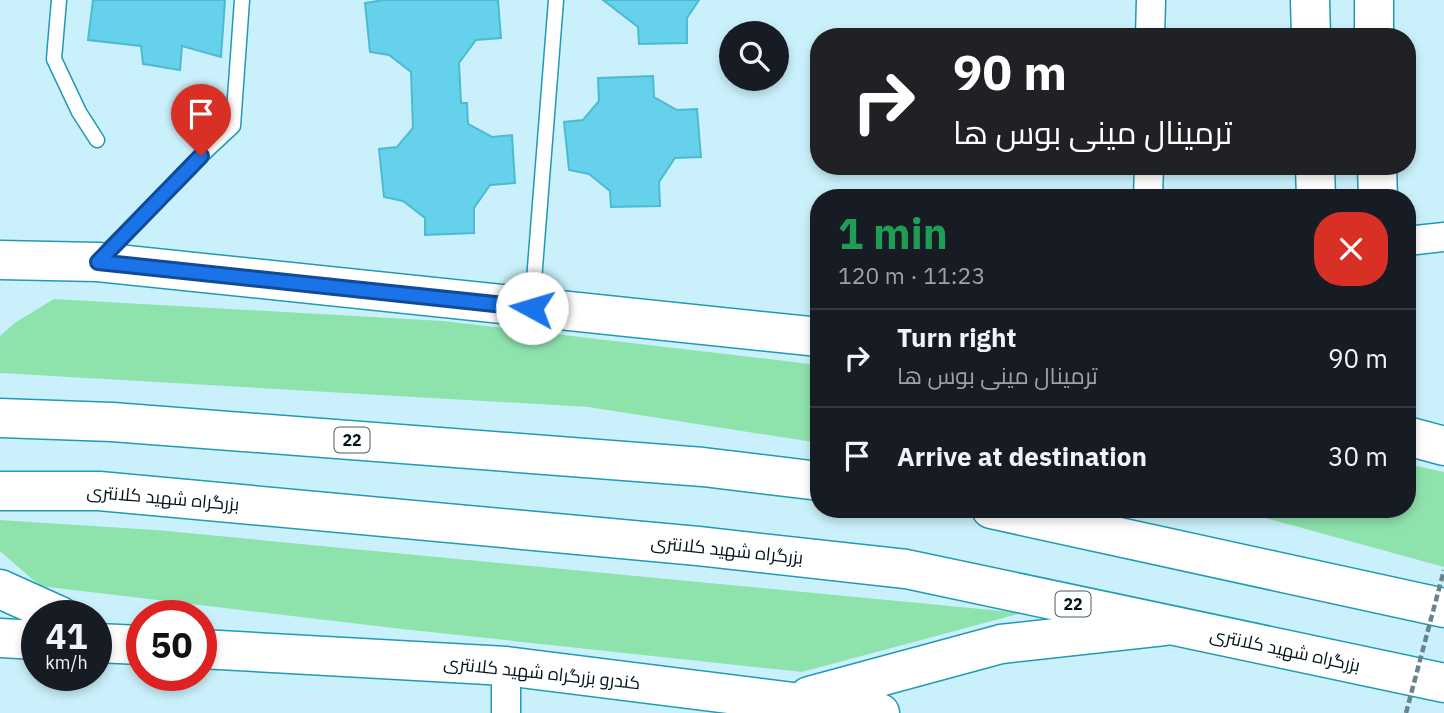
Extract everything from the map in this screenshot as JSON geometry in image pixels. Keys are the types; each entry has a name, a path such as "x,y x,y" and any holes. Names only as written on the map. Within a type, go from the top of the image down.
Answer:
{"main road":[{"path":"1310,0 1311,28"},
{"path":"1374,0 1374,28"},
{"path":"0,260 98,262 810,336"},
{"path":"0,284 46,262"},
{"name":"22","path":"0,418 112,422 704,467 810,480"},
{"path":"1416,438 1444,446"},
{"name":"بزرگراه شهید کلانتری","path":"0,491 99,491 698,546 906,569 1444,683"},
{"path":"1032,518 1444,608"},
{"path":"0,589 24,600"},
{"path":"789,707 1001,644 1169,625"},
{"path":"0,638 21,639"},
{"name":"کندرو بزرگراه شهید کلانتری","path":"217,650 506,666 789,707 880,713"}],"street":[{"path":"1150,28 1151,0"},
{"path":"1416,240 1444,237"},
{"path":"506,666 506,713"}],"lane":[{"path":"59,0 54,59 79,112 97,140"},
{"path":"98,262 233,126 242,0"},
{"path":"532,308 556,0"}],"path":[{"path":"1406,713 1444,570"}],"green space":[{"path":"54,299 443,321 810,364 810,442 588,407 0,373 0,336 16,322"},
{"path":"1416,466 1444,472 1444,567 1266,518 1416,518"},
{"path":"0,520 156,530 1022,613 802,672 217,607 217,600 158,600 40,586 0,551"}],"building":[{"path":"93,0 225,0 221,57 182,46 180,70 143,64 141,46 88,40"},
{"path":"384,0 498,0 501,38 476,40 459,63 461,103 467,103 468,124 492,137 512,135 515,183 490,185 474,208 474,233 425,235 425,218 403,201 384,197 379,149 397,147 413,128 411,72 389,55 370,52 365,3"},
{"path":"603,0 699,0 687,18 687,43 639,44 638,27"},
{"path":"653,76 654,97 677,110 697,109 701,157 675,158 659,182 660,206 611,207 610,191 589,174 569,170 564,122 583,120 599,101 598,78"}],"route":[{"path":"201,156 98,262 532,308"}]}
